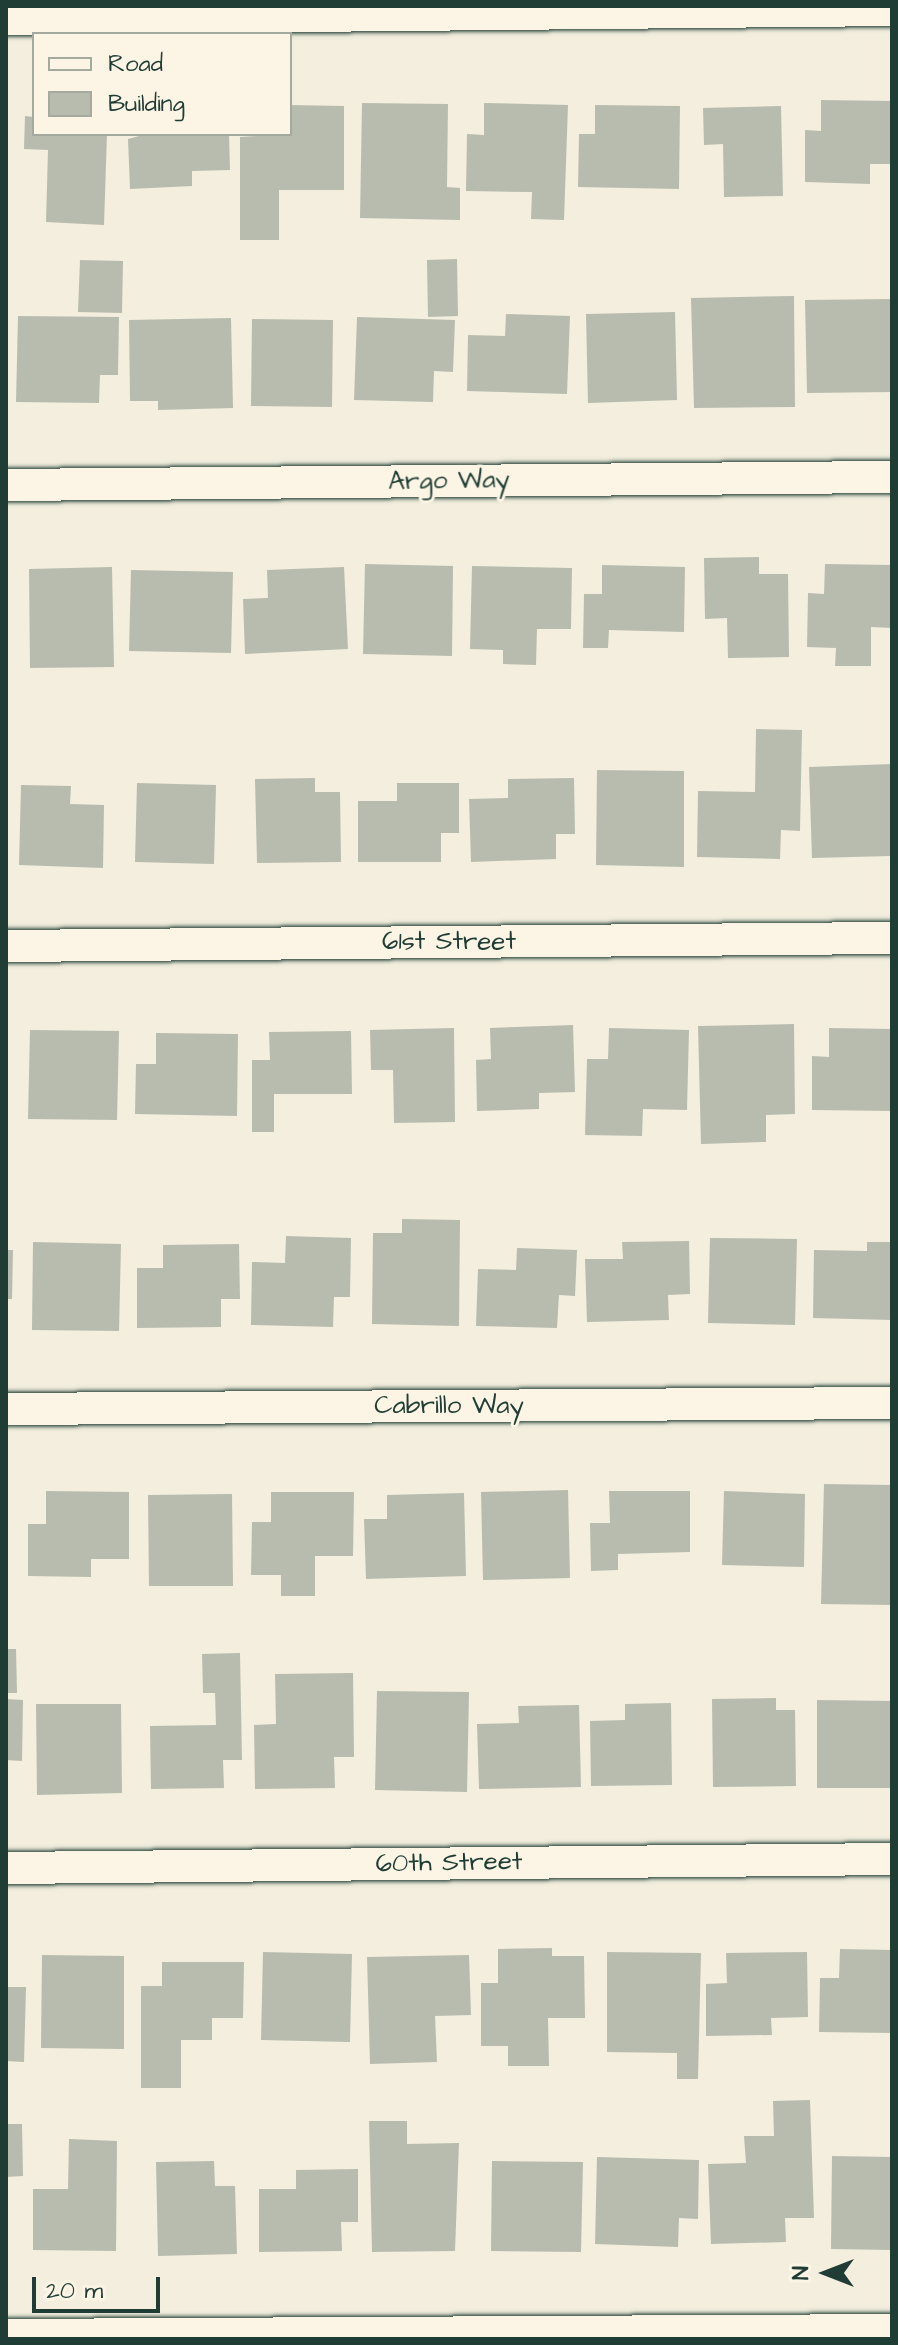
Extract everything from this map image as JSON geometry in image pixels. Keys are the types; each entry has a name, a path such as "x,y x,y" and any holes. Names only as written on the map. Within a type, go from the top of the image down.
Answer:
{"street":[{"path":"6,19 554,10 892,10"},
{"name":"Argo Way","path":"6,485 892,477"},
{"name":"61st Street","path":"6,946 892,938"},
{"name":"Cabrillo Way","path":"6,1409 892,1403"},
{"name":"60th Street","path":"6,1868 892,1859"},
{"path":"6,2335 892,2330"}],"building":[{"path":"821,100 892,101 892,164 870,164 870,184 805,182 805,130 821,131"},
{"path":"362,103 448,104 447,187 460,188 460,220 360,218"},
{"path":"484,103 568,105 564,220 531,219 532,192 466,191 467,134 484,135"},
{"path":"292,105 344,106 344,190 279,190 279,240 240,240 240,137 292,136"},
{"path":"595,105 680,106 679,189 578,187 579,134 595,134"},
{"path":"781,106 783,196 724,197 723,144 704,145 703,108"},
{"path":"25,116 32,117 32,136 107,136 104,225 46,222 48,150 24,149"},
{"path":"139,136 229,136 230,170 192,171 192,186 130,189 128,139"},
{"path":"457,259 458,316 428,317 427,260"},
{"path":"80,260 123,261 122,313 78,312"},
{"path":"794,296 795,407 694,408 691,298"},
{"path":"892,299 892,392 807,393 805,300"},
{"path":"675,312 677,400 588,403 586,314"},
{"path":"506,314 570,316 567,394 467,391 468,335 505,336"},
{"path":"18,316 119,317 118,375 100,375 99,403 16,402"},
{"path":"357,317 455,320 453,372 434,371 433,402 354,400"},
{"path":"231,318 233,408 158,410 158,401 130,401 129,320"},
{"path":"252,319 333,320 332,407 251,406"},
{"path":"759,557 759,574 788,574 789,657 728,658 727,618 705,619 704,558"},
{"path":"365,564 453,566 452,656 363,654"},
{"path":"825,564 892,565 892,628 871,627 871,666 835,666 836,648 807,647 808,593 824,594"},
{"path":"602,565 685,567 684,632 609,630 608,648 583,648 584,594 602,594"},
{"path":"472,566 572,568 571,629 537,629 536,665 503,664 503,650 470,649"},
{"path":"112,567 114,667 30,668 29,569"},
{"path":"344,567 348,649 245,654 243,599 268,598 267,570"},
{"path":"131,570 233,572 231,653 129,651"},
{"path":"756,729 802,730 800,831 781,830 780,859 697,857 698,791 755,792"},
{"path":"892,764 891,856 812,858 809,767"},
{"path":"597,770 684,771 684,867 596,865"},
{"path":"315,778 315,792 340,792 341,862 257,863 255,779"},
{"path":"574,778 575,834 556,834 556,859 471,862 469,799 508,798 508,779"},
{"path":"137,783 216,785 214,864 135,862"},
{"path":"397,783 459,783 459,833 441,833 441,862 358,862 358,801 397,801"},
{"path":"21,785 71,786 70,804 104,805 103,868 19,865"},
{"path":"794,1024 795,1114 766,1115 766,1142 701,1144 698,1026"},
{"path":"573,1025 575,1092 539,1093 539,1109 477,1111 476,1060 491,1059 490,1028"},
{"path":"454,1028 455,1122 394,1123 393,1070 371,1070 370,1030"},
{"path":"609,1028 689,1030 687,1110 643,1109 642,1136 585,1135 587,1059 608,1059"},
{"path":"829,1028 892,1029 892,1111 812,1110 812,1056 829,1057"},
{"path":"30,1030 119,1031 117,1120 28,1119"},
{"path":"351,1031 352,1094 274,1094 274,1132 252,1132 252,1060 270,1060 269,1032"},
{"path":"156,1033 238,1034 237,1116 135,1114 136,1064 156,1064"},
{"path":"402,1219 460,1220 459,1326 372,1324 373,1233 402,1233"},
{"path":"286,1236 351,1238 350,1297 334,1297 333,1327 251,1325 252,1262 285,1263"},
{"path":"710,1238 797,1239 795,1325 708,1323"},
{"path":"689,1241 690,1294 668,1295 669,1320 587,1322 585,1259 623,1259 622,1242"},
{"path":"33,1242 121,1244 119,1331 32,1330"},
{"path":"867,1242 892,1242 892,1320 813,1318 814,1250 867,1251"},
{"path":"239,1244 240,1299 221,1299 221,1327 137,1328 137,1268 163,1268 163,1245"},
{"path":"517,1248 577,1250 575,1296 559,1295 557,1328 476,1326 478,1269 516,1270"},
{"path":"6,1250 13,1250 12,1299 6,1299"},
{"path":"824,1484 892,1485 892,1605 821,1604"},
{"path":"568,1490 570,1578 483,1580 481,1492"},
{"path":"46,1491 129,1492 129,1559 91,1559 91,1577 28,1576 28,1524 46,1524"},
{"path":"609,1491 690,1491 690,1552 618,1554 618,1570 591,1571 590,1523 610,1523"},
{"path":"724,1491 805,1494 804,1567 722,1565"},
{"path":"271,1492 354,1492 353,1556 315,1556 315,1596 281,1596 281,1575 251,1575 252,1522 271,1522"},
{"path":"464,1493 466,1576 366,1579 364,1519 387,1519 387,1495"},
{"path":"232,1494 233,1586 149,1586 148,1495"},
{"path":"6,1649 16,1649 17,1693 6,1693"},
{"path":"240,1653 242,1760 223,1760 224,1788 151,1789 150,1726 216,1725 215,1693 203,1693 202,1654"},
{"path":"353,1673 354,1757 334,1757 335,1788 255,1789 254,1725 276,1724 275,1674"},
{"path":"377,1691 469,1692 467,1792 375,1790"},
{"path":"776,1698 776,1710 795,1710 796,1786 713,1787 712,1699"},
{"path":"6,1699 23,1700 22,1761 6,1760"},
{"path":"817,1700 892,1701 892,1788 817,1788"},
{"path":"671,1703 672,1785 591,1786 590,1721 625,1720 625,1704"},
{"path":"36,1704 121,1704 122,1793 37,1795"},
{"path":"579,1705 581,1787 479,1789 477,1724 519,1723 518,1706"},
{"path":"552,1948 552,1956 584,1956 585,2018 548,2018 549,2066 508,2066 508,2046 481,2046 481,1983 498,1983 498,1949"},
{"path":"840,1949 892,1950 892,2033 819,2032 820,1978 839,1978"},
{"path":"263,1952 352,1954 350,2042 261,2040"},
{"path":"607,1952 701,1953 698,2079 677,2079 677,2053 607,2052"},
{"path":"807,1952 808,2017 771,2018 772,2035 706,2036 706,1984 727,1983 726,1953"},
{"path":"42,1955 124,1956 124,2049 41,2048"},
{"path":"469,1955 471,2015 435,2016 437,2062 370,2064 367,1957"},
{"path":"162,1962 244,1962 243,2018 212,2018 212,2040 181,2040 181,2088 141,2088 141,1986 162,1986"},
{"path":"6,1987 26,1987 24,2062 6,2061"},
{"path":"810,2100 814,2218 785,2218 786,2242 711,2244 708,2164 746,2163 744,2136 774,2136 773,2101"},
{"path":"369,2121 407,2121 407,2144 459,2143 455,2251 372,2252"},
{"path":"6,2124 22,2124 23,2176 6,2177"},
{"path":"69,2139 117,2141 116,2251 33,2250 33,2189 68,2189"},
{"path":"832,2156 892,2157 892,2250 831,2249"},
{"path":"597,2157 699,2160 698,2219 679,2218 678,2247 595,2244"},
{"path":"214,2161 215,2186 235,2186 237,2254 158,2256 156,2162"},
{"path":"492,2161 583,2162 581,2252 491,2251"},
{"path":"358,2169 358,2222 341,2222 342,2251 259,2252 259,2189 296,2189 296,2170"}]}
